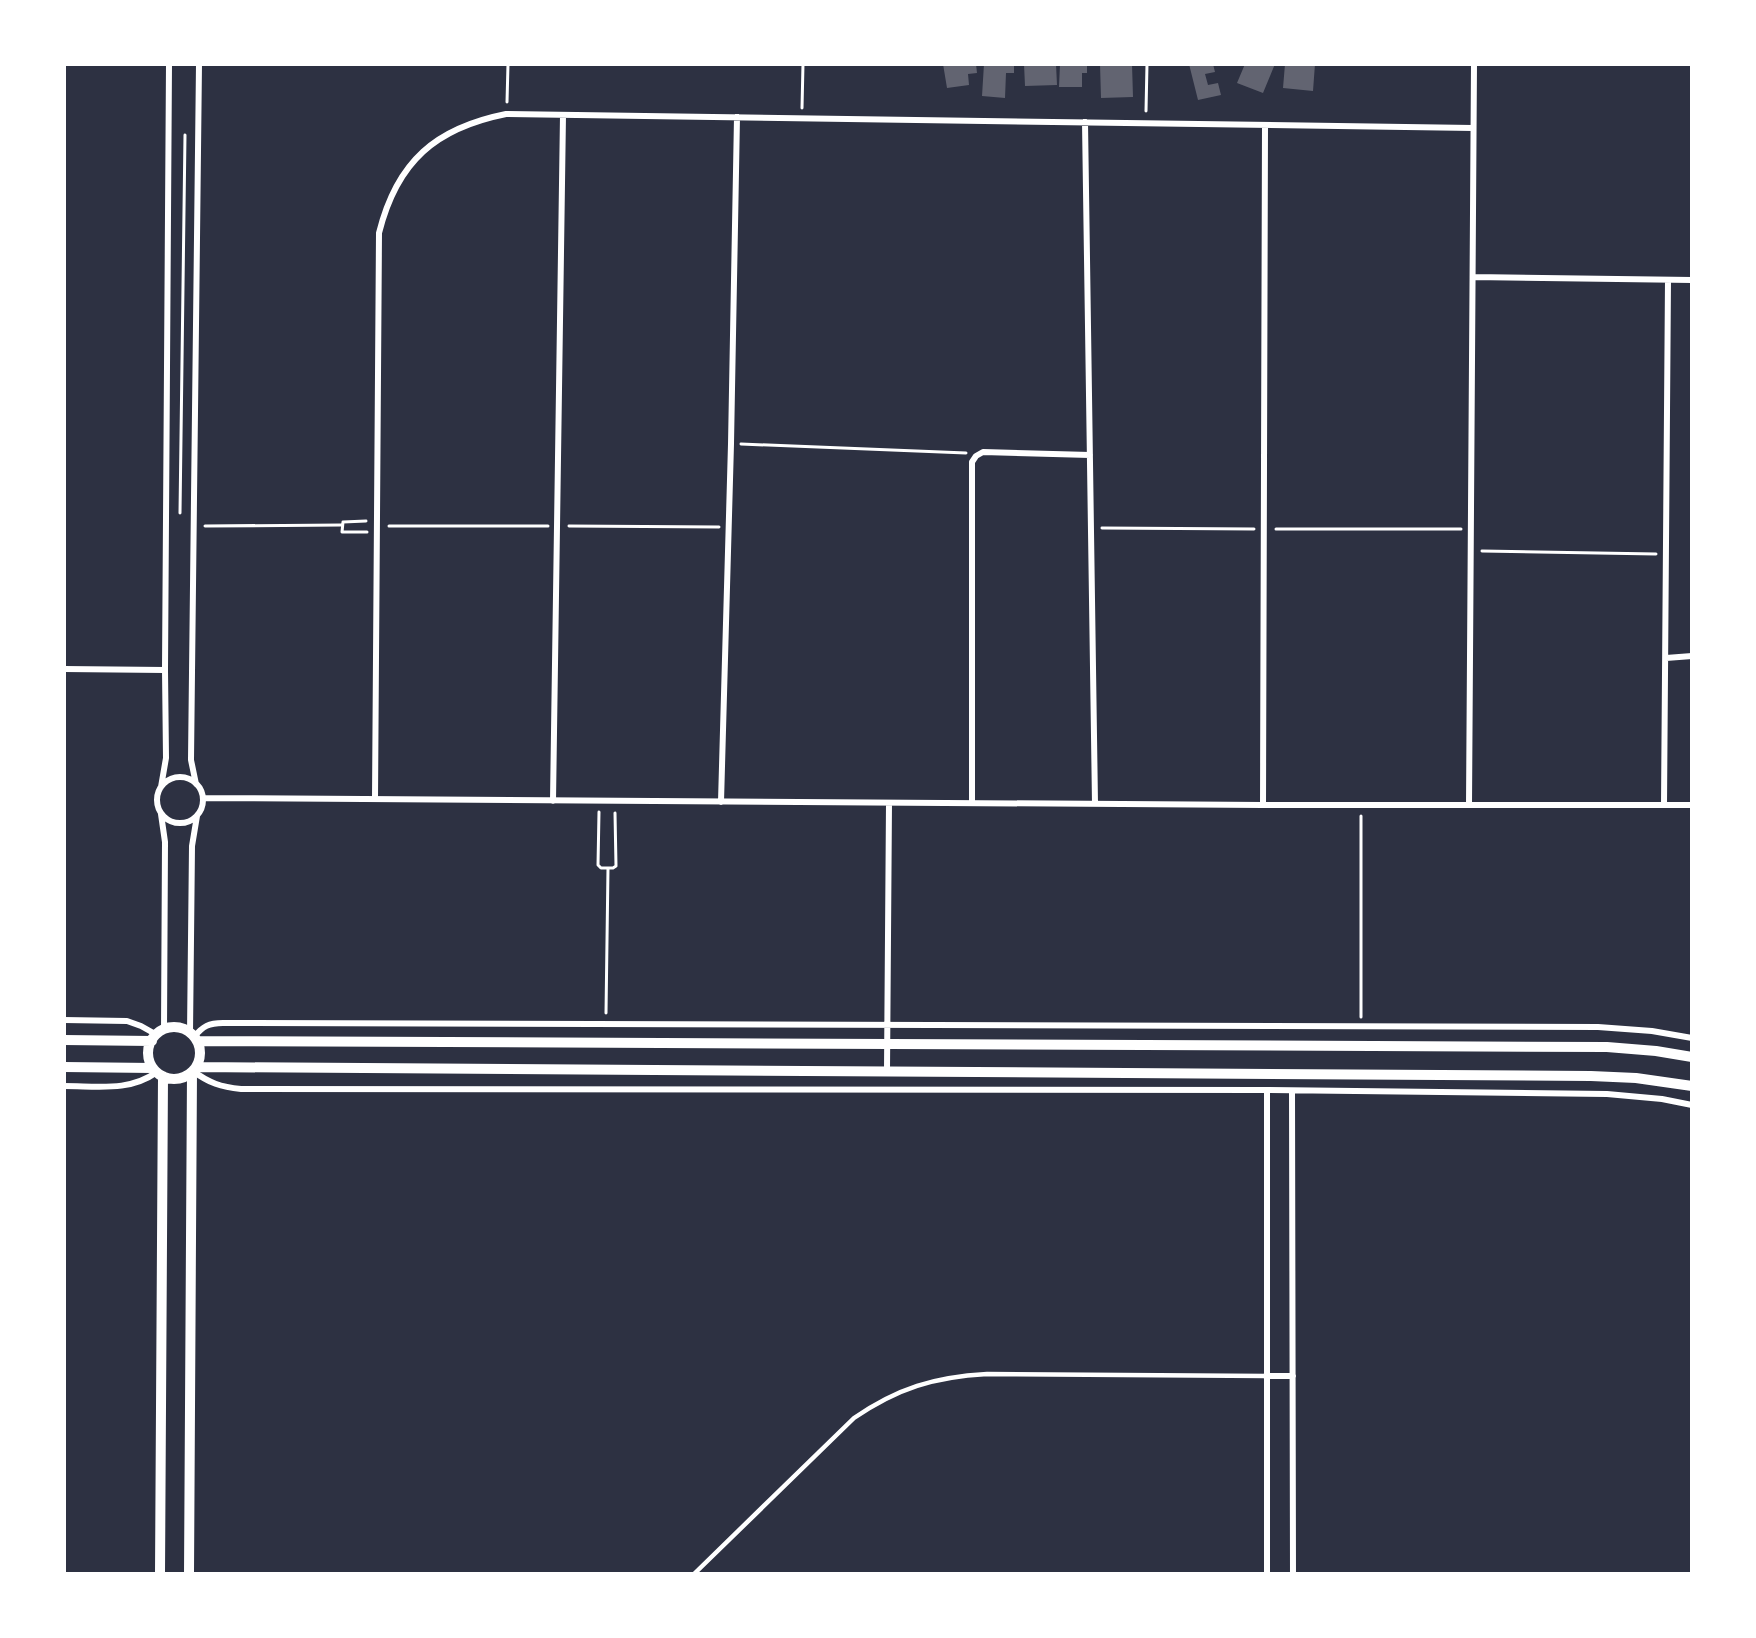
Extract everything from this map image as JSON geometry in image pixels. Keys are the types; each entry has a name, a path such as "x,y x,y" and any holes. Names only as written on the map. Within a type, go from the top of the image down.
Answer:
{"street":[{"path":"160,1574 158,1072 149,1058 158,1035 165,842 157,803 166,758 169,64"},
{"path":"161,814 170,821 188,823 201,811 204,798 196,784 191,759 199,64"},
{"path":"1469,805 1474,64"},
{"path":"375,800 379,233 385,210 406,170 439,138 480,119 506,114 1473,128"},
{"path":"554,801 563,115"},
{"path":"722,802 737,117"},
{"path":"1085,122 1095,804"},
{"path":"1263,805 1265,125"},
{"path":"1473,277 1692,280"},
{"path":"1664,805 1668,280"},
{"path":"972,803 971,470 974,459 983,452 1090,455"},
{"path":"1666,658 1692,656"},
{"path":"64,669 165,670"},
{"path":"161,787 170,780 181,777 196,784"},
{"path":"204,798 1263,805 1692,805"},
{"path":"887,1070 889,803"},
{"path":"189,1574 194,1070 200,1054 194,1037 192,846 197,816"},
{"path":"64,1020 127,1021 158,1035"},
{"path":"194,1037 201,1028 212,1023 1598,1027 1652,1031 1692,1038"},
{"path":"64,1040 158,1035 181,1029 194,1037 887,1045 1607,1047 1692,1057"},
{"path":"64,1067 158,1072 178,1079 194,1070 887,1070 1591,1076 1636,1078 1692,1086"},
{"path":"194,1070 207,1082 224,1088 241,1089 1267,1090 1607,1094 1662,1099 1692,1105"},
{"path":"64,1086 130,1086 158,1072"},
{"path":"1267,1090 1267,1574"},
{"path":"1292,1091 1293,1574"},
{"path":"1266,1376 1293,1376"}],"lane":[{"path":"694,1574 854,1418 903,1389 940,1379 987,1374 1266,1376"}],"path":[{"path":"506,114 508,64"},
{"path":"802,118 803,64"},
{"path":"1146,122 1147,64"},
{"path":"180,520 185,124"},
{"path":"731,444 958,451 974,459"},
{"path":"195,526 341,525 343,522 378,520"},
{"path":"341,525 344,533 378,531"},
{"path":"1091,528 1472,529"},
{"path":"1472,551 1666,554"},
{"path":"599,801 598,865 601,868 616,866 615,801"},
{"path":"1361,805 1361,1028"},
{"path":"606,1025 608,868"}],"building":[{"path":"943,64 976,64 977,73 968,74 969,85 947,88"},
{"path":"984,64 1014,64 1014,73 1006,73 1005,98 982,96"},
{"path":"1024,64 1056,64 1057,85 1025,86"},
{"path":"1060,64 1087,64 1087,73 1082,73 1082,87 1059,87"},
{"path":"1100,64 1132,64 1133,97 1101,98"},
{"path":"1189,64 1213,64 1215,72 1205,74 1208,85 1218,83 1221,95 1198,100"},
{"path":"1245,64 1275,64 1263,93 1237,83"},
{"path":"1285,64 1315,64 1313,91 1283,88"}]}
